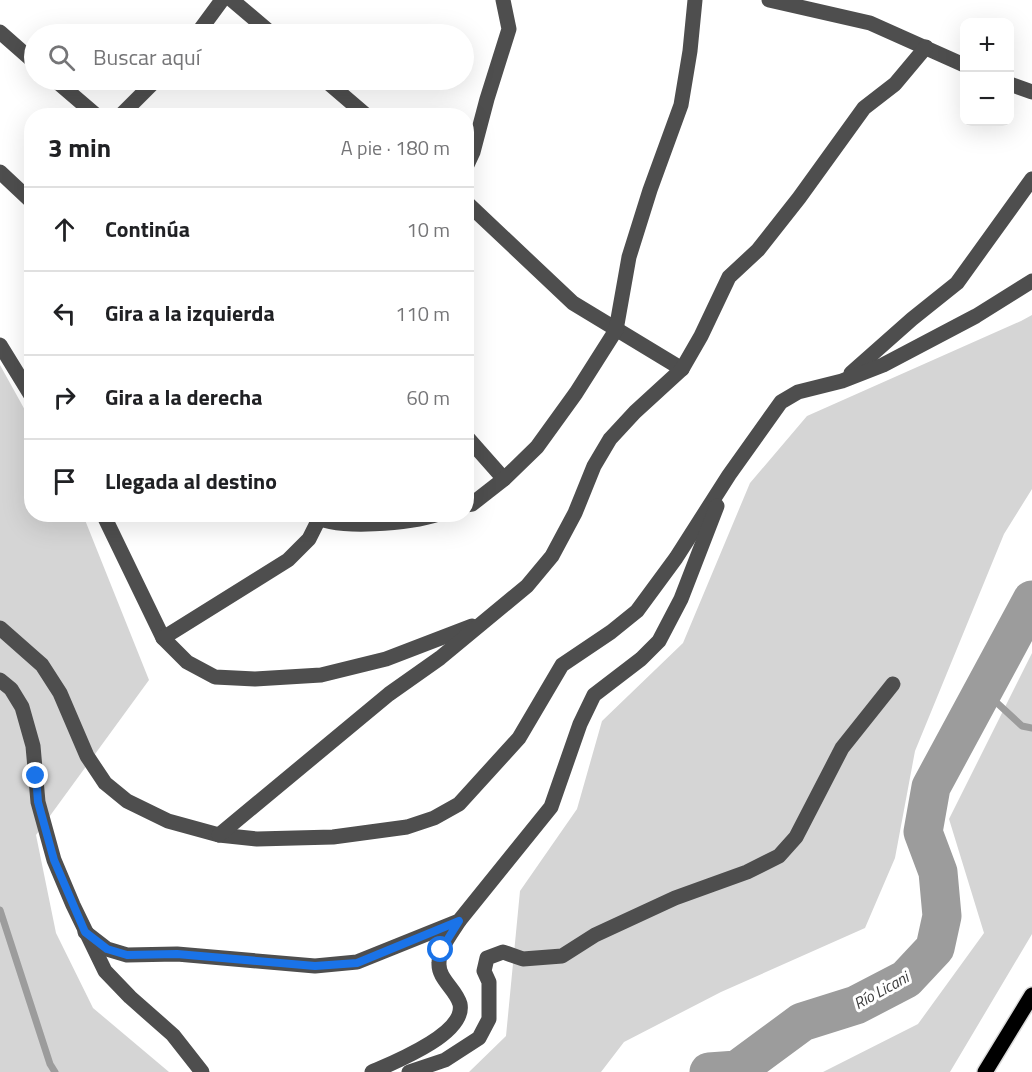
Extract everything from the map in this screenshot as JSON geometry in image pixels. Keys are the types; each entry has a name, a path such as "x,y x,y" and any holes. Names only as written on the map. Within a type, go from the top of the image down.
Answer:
{"main road":[{"path":"985,1072 1032,994"}],"street":[{"path":"204,24 222,0"},
{"path":"232,0 260,24"},
{"path":"503,0 509,29"},
{"path":"474,152 487,99 517,0"},
{"path":"474,502 504,479 537,447 576,393 616,330 629,257 650,190 681,105 695,0"},
{"path":"769,0 870,23 960,63"},
{"path":"0,32 24,53"},
{"path":"219,835 389,694 440,658 527,586 552,556 575,513 594,466 610,439 635,412 682,369 701,336 729,277 758,250 864,108 895,84 926,47"},
{"path":"1014,85 1032,92"},
{"path":"67,90 88,108"},
{"path":"128,108 146,90"},
{"path":"337,90 358,108"},
{"path":"0,172 24,194"},
{"path":"842,381 957,283 1032,179"},
{"path":"474,210 573,303 682,369"},
{"path":"0,628 42,665 60,693 87,756 105,783 127,801 168,821 219,835 257,839 343,836 407,827 434,818 459,804 519,738 562,665 611,632 637,611 676,558 729,475 781,402 798,392 842,381 883,365 976,316 1032,281"},
{"path":"0,345 24,384"},
{"path":"474,445 504,479"},
{"path":"372,1072 400,1060 444,1035 458,1019 460,1005 456,994 445,982 438,965 441,950 459,921 550,807 580,724 594,695 641,659 659,641 681,599 729,475"},
{"path":"107,522 164,638 187,662 215,677 255,679 332,673 386,659 484,622"},
{"path":"164,638 288,560 309,539 314,522"},
{"path":"335,522 343,524 394,522"},
{"path":"0,680 11,689 22,707 33,746 38,802 54,860 85,932 105,971 173,1035 202,1072"},
{"path":"409,1072 445,1060 479,1038 489,1019 489,982 484,971 487,958 503,952 523,959 562,956 595,935 675,898 747,872 779,856 796,837 842,748 893,684"},
{"path":"85,932 107,949 127,955 177,954 315,966 357,963 459,921"}],"shaded area":[{"path":"1032,315 1032,489 1004,534 915,751 895,858 865,928 721,992 624,1042 601,1072 469,1072 506,1036 520,891 577,809 602,721 683,643 750,483 807,416"},
{"path":"0,365 24,408 24,522 86,522 149,680 36,835 56,933 93,1008 169,1072 0,1072"},
{"path":"1032,653 1032,934 950,1072 823,1072 918,1024 984,933 949,819"}],"waterway":[{"name":"Río Licani","path":"709,1072 737,1070 802,1022 856,1005 906,979 935,948 942,916 938,872 923,832 931,787 1032,600"},
{"path":"983,690 1022,726 1032,728"},
{"path":"0,910 50,1064 55,1072"}],"route":[{"path":"36,776 38,802 54,860 85,932 107,949 127,955 177,954 315,966 357,963 459,921 441,950"}]}
